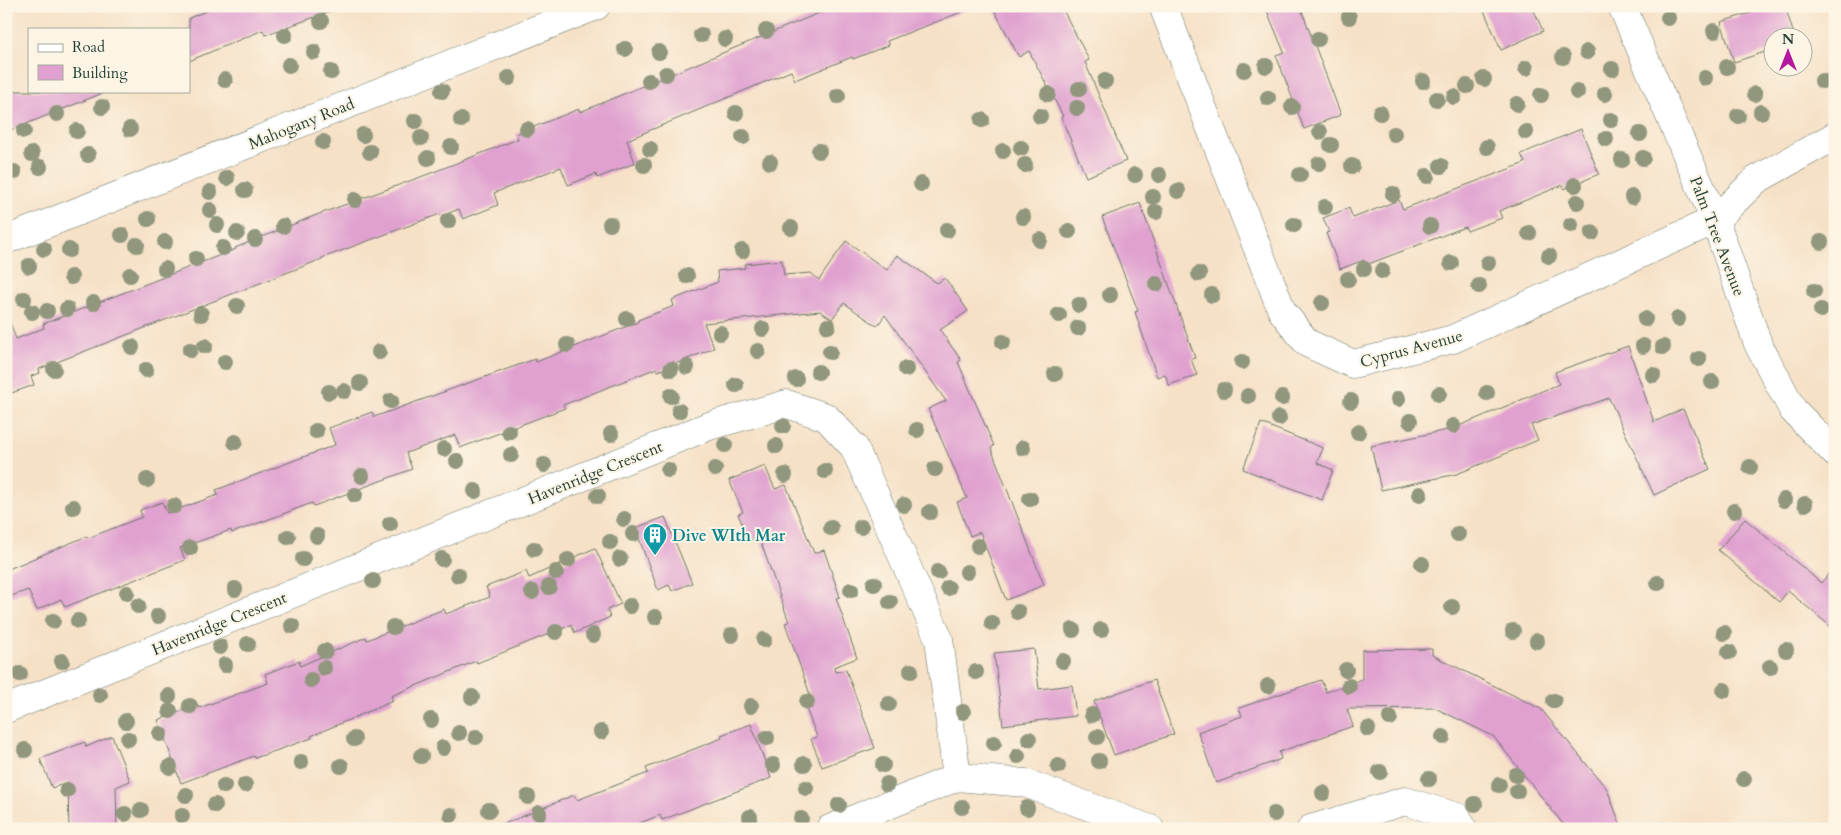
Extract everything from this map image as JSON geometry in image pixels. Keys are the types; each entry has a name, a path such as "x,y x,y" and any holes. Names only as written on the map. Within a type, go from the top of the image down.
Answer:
{"street":[{"name":"Mahogany Road","path":"6,240 596,6"},
{"name":"Cyprus Avenue","path":"1163,6 1282,311 1307,344 1353,364 1453,339 1714,220 1756,180 1835,136"},
{"name":"Palm Tree Avenue","path":"1622,6 1714,220 1758,344 1793,410 1835,452"},
{"name":"Havenridge Crescent","path":"6,709 709,426 787,404 826,417 854,447 939,639 957,777"},
{"path":"830,829 957,777 1025,782 1150,829"},
{"path":"1311,829 1405,801 1457,817 1463,829"}],"building":[{"path":"218,6 336,6 337,9 265,35 263,30 190,61 189,18"},
{"path":"836,6 971,6 972,8 887,41 889,45 853,59 852,57 795,80 791,71 627,140 635,163 597,178 596,174 568,185 561,167 494,193 498,205 463,219 459,209 441,216 440,214 322,258 39,369 40,373 31,376 34,385 6,395 6,317 8,317 16,339 44,328 43,324 236,249 314,216 518,139 516,134 579,109 580,112"},
{"path":"992,6 1061,6 1089,60 1085,62 1126,161 1086,177 1061,117 1063,116 1029,51 1019,57"},
{"path":"1265,6 1300,6 1341,115 1304,129 1276,55 1284,52"},
{"path":"1482,6 1532,6 1543,31 1501,50"},
{"path":"1751,6 1785,6 1792,28 1764,28 1764,52 1734,62 1721,22 1753,12"},
{"path":"6,91 103,93 6,132"},
{"path":"1581,129 1599,174 1564,189 1563,185 1499,211 1502,218 1467,231 1465,227 1366,265 1364,260 1340,269 1326,233 1329,232 1323,218 1349,208 1353,218 1399,200 1403,209 1525,163 1521,154"},
{"path":"1140,203 1195,358 1191,359 1197,375 1169,385 1165,374 1157,377 1135,312 1138,311 1102,217"},
{"path":"846,241 887,270 897,255 937,283 945,278 968,311 940,330 961,360 958,362 994,446 991,448 1044,585 1006,600 980,532 970,536 957,502 967,498 928,409 946,401 885,315 877,326 844,303 832,319 820,311 704,323 714,348 658,371 657,368 563,405 565,408 460,448 455,435 406,453 412,469 314,506 312,503 232,533 231,530 180,548 185,560 65,607 61,599 37,610 28,590 6,598 6,570 87,536 88,538 142,517 140,510 162,502 167,513 218,495 216,490 335,445 329,428 372,412 374,417 535,359 536,362 638,322 638,320 674,306 672,300 718,282 717,271 745,268 745,264 782,260 784,275 811,273 819,280"},
{"path":"1628,346 1654,422 1683,409 1710,469 1654,495 1609,398 1531,425 1538,440 1457,474 1381,490 1371,446 1452,429 1559,384 1555,372"},
{"path":"1261,423 1323,448 1317,463 1333,470 1322,500 1243,469"},
{"path":"765,466 775,489 786,485 814,553 824,550 840,597 836,598 857,658 834,667 835,672 846,670 875,748 822,767 811,739 817,737 805,706 813,703 785,623 789,622 759,537 749,541 738,514 743,512 729,480"},
{"name":"Dive WIth Mar","path":"665,517 692,583 672,591 669,585 658,590 635,528"},
{"path":"1745,519 1821,583 1835,566 1835,630 1788,591 1779,602 1718,550"},
{"path":"595,548 621,604 607,610 610,617 575,633 571,625 477,663 476,661 391,696 393,701 311,736 312,738 255,758 254,756 181,783 158,720 198,705 199,708 268,683 265,674 299,661 300,666 366,637 367,640 444,609 446,614 490,597 486,587 526,571 529,578"},
{"path":"1034,649 1039,689 1072,685 1076,716 1003,725 994,653"},
{"path":"1432,649 1432,655 1541,709 1607,789 1622,829 1567,829 1493,736 1435,708 1347,709 1353,726 1279,752 1281,759 1216,783 1198,732 1242,716 1239,708 1321,680 1326,692 1362,679 1362,650"},
{"path":"1154,680 1174,734 1114,755 1094,701"},
{"path":"751,724 771,778 662,820 660,815 625,829 492,829 574,795 577,800 648,773 646,768 722,738 721,735"},
{"path":"112,736 130,781 116,787 117,829 69,829 68,782 52,788 40,759 85,742 86,747"}],"place":[{"name":"Dive WIth Mar","path":"655,556"}]}
